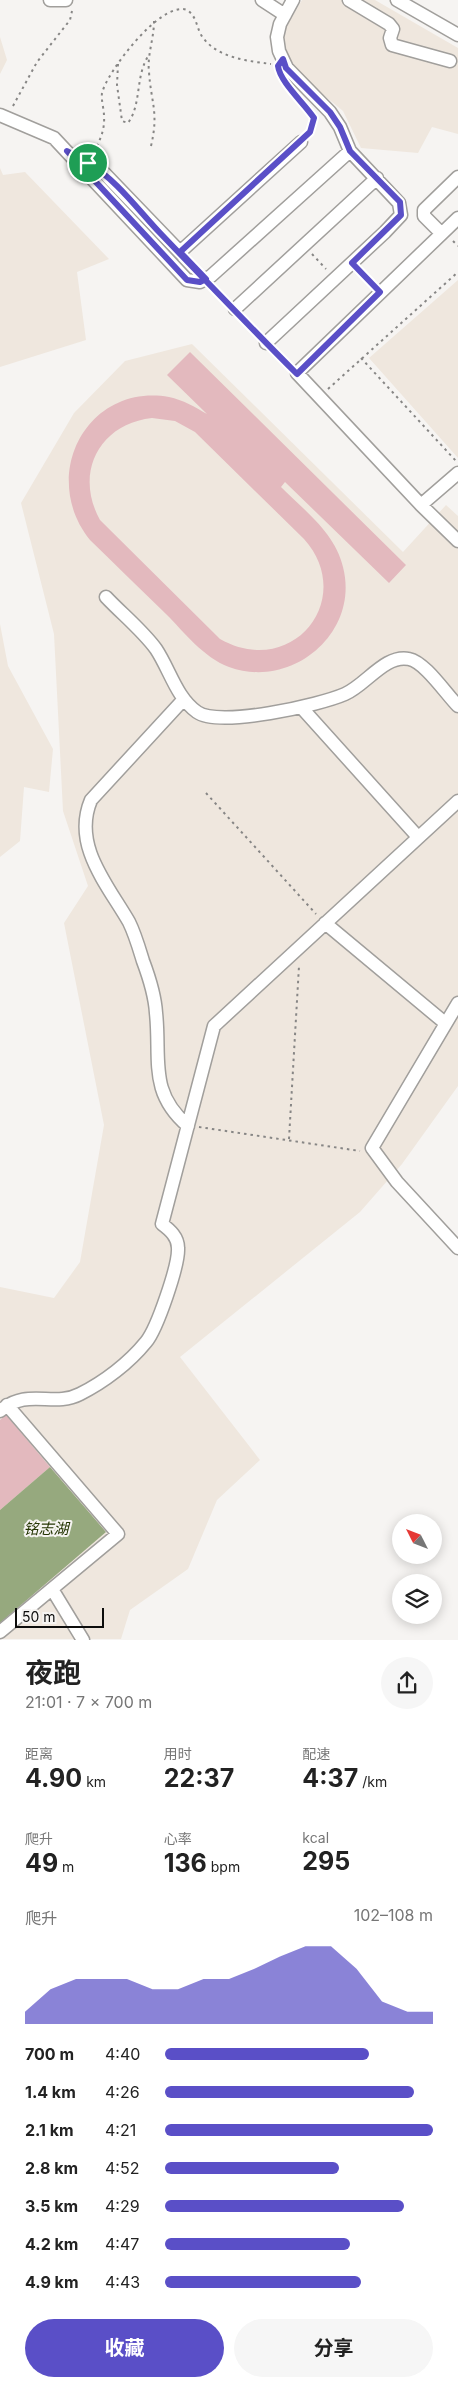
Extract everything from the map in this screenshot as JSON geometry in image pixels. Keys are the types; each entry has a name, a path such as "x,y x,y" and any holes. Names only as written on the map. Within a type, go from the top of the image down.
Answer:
{"street":[{"path":"50,0 66,0"},
{"path":"262,0 285,15"},
{"path":"266,343 401,215 400,202 350,151 340,127 330,112 286,68 277,37 280,24 293,0"},
{"path":"349,0 390,24 393,29 390,38 392,45 450,61"},
{"path":"396,0 458,36"},
{"path":"4,116 54,138 187,280 200,282 206,279 350,151"},
{"path":"67,151 103,172 180,252 301,142"},
{"path":"235,309 377,178"},
{"path":"441,233 424,216 424,210 458,178"},
{"path":"458,218 297,374 421,505 458,541"},
{"path":"421,505 458,473"},
{"path":"106,597 155,649 184,699 198,713 212,718 240,717 319,704 347,694 386,664 400,658 412,660 423,668 458,706"},
{"path":"184,699 91,800 86,811 84,828 88,849 130,924 144,963 156,1011 160,1085 167,1103 188,1126"},
{"path":"302,707 418,837"},
{"path":"0,1632 118,1534 4,1408 26,1398 55,1399 78,1395 110,1375 147,1341 157,1324 178,1248 174,1234 162,1224 214,1026 458,801"},
{"path":"325,923 445,1023"},
{"path":"458,1003 372,1148 397,1182 458,1248"},
{"path":"52,1589 83,1640"}],"path":[{"path":"4,116 37,62 70,20 72,12 66,0"},
{"path":"88,163 103,135 102,94 118,64 143,29 177,8 186,9 195,17 204,39 226,55 278,66 283,59"},
{"path":"118,64 117,85 122,121 128,123 134,108 138,83 154,36 154,21"},
{"path":"149,55 149,72 156,114 151,146"},
{"path":"301,142 310,132 314,118 304,103"},
{"path":"304,245 335,279"},
{"path":"180,252 297,374"},
{"path":"352,263 380,292"},
{"path":"317,395 335,385 362,358 458,272"},
{"path":"362,358 458,463"},
{"path":"206,793 325,923"},
{"path":"289,1139 300,946"},
{"path":"188,1126 289,1139 356,1152 372,1148"}],"shaded area":[{"path":"302,0 375,0 458,48 458,134 432,127 418,153 361,148 343,111 292,69 281,35"},
{"path":"0,37 7,60 0,74"},
{"path":"0,168 3,175 25,172 109,259 77,272 86,340 0,367"},
{"path":"458,280 458,458 369,358"},
{"path":"192,344 403,552 446,505 458,516 458,1086 402,1164 360,1212 180,1357 260,1460 217,1500 188,1569 130,1610 121,1639 0,1639 0,1287 54,1298 80,1262 104,1125 64,923 88,886 63,811 54,634 21,503 74,413 125,361"},
{"path":"190,352 406,565 389,583 285,482 281,487 318,523 333,544 343,567 346,591 341,614 331,634 316,650 297,663 276,670 253,672 229,667 211,657 195,644 90,540 75,515 69,489 71,463 79,440 94,419 114,405 140,397 174,398 207,414 167,375","holes":["152,418 175,421 195,432 304,539 319,562 324,585 320,607 309,626 293,641 271,649 247,649 220,639 100,520 93,502 90,485 91,469 96,454 105,441 118,430 133,422"]},
{"path":"0,624 8,666 53,749 49,792 24,787 20,841 0,857"},
{"path":"6,1415 50,1467 0,1510 0,1420"}],"water":[{"name":"铭志湖","path":"50,1467 106,1532 0,1623 0,1510"}],"route":[{"path":"88,163 67,151 187,280 200,282 206,279 180,252 310,132 314,118 304,103 279,76 278,66 283,59 286,68 330,112 340,127 344,141 350,151 400,202 401,215 352,263 380,292 297,374 266,343 206,279 180,252 162,235 103,172 88,163"}]}
